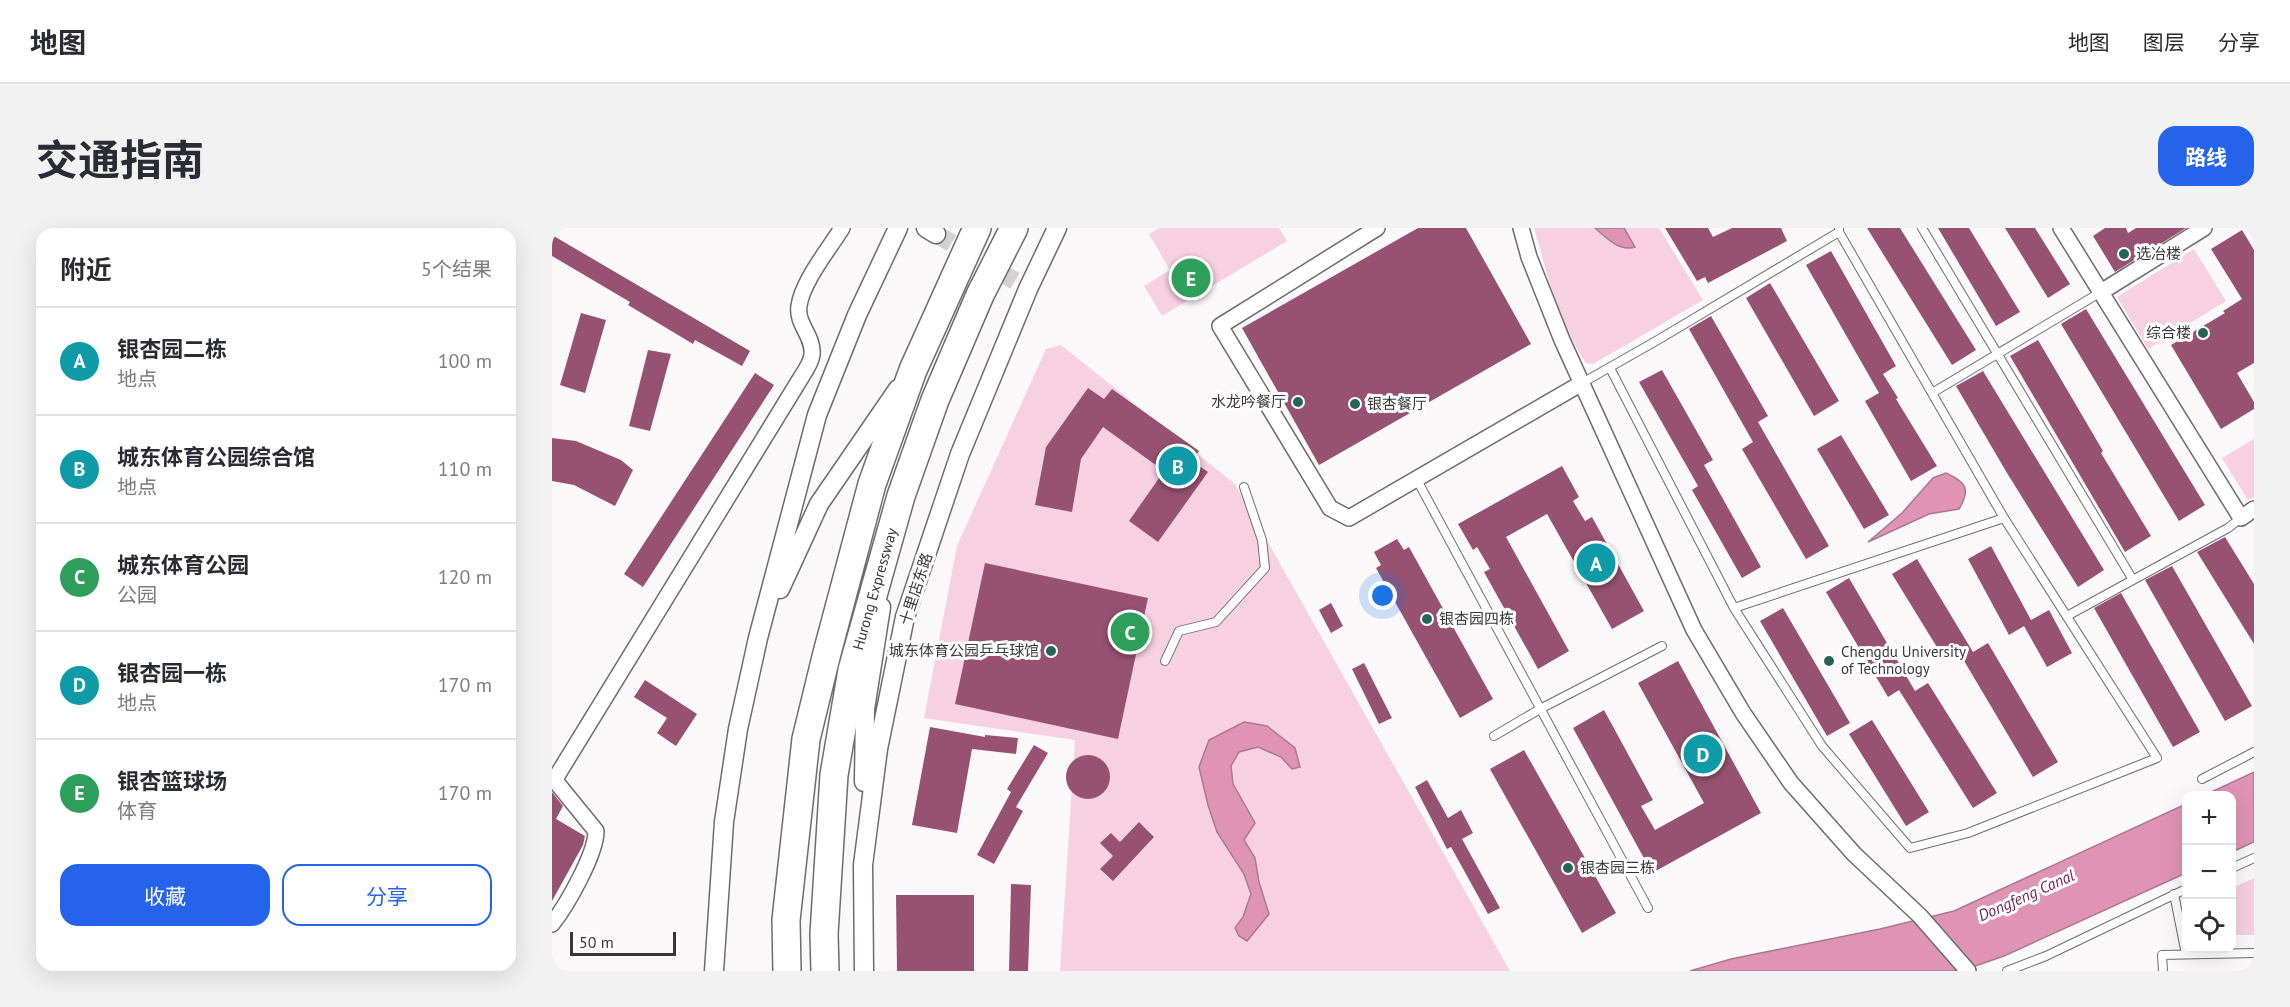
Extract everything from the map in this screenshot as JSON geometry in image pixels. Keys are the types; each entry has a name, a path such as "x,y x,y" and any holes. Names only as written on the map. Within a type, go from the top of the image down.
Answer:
{"highway":[{"name":"Hurong Expressway","path":"787,971 786,920 806,739 872,484 916,362 977,228"},
{"name":"Hurong Expressway","path":"825,971 824,934 834,775 852,670 884,555 935,400 980,295 1014,228"}],"street":[{"path":"552,924 586,865 596,841 596,831 553,778 812,357 808,335 799,319 799,306 809,280 842,228"},
{"path":"714,971 724,822 738,729 756,646 817,416 857,315 898,228"},
{"name":"十里店东路","path":"864,971 863,865 878,749 905,617 960,454 1022,285 1057,228"},
{"path":"1377,228 1220,326 1330,508 1349,518 1582,383"},
{"path":"1521,228 1529,257 1550,309 1694,630 1743,713 1791,783 1854,854 1920,916 1968,971"},
{"path":"2061,228 2241,518 2254,509"},
{"path":"2101,292 2204,228"},
{"path":"756,646 794,555 819,504 916,362"},
{"path":"863,865 865,709 880,613 909,475"}],"lane":[{"path":"1922,228 2133,580"},
{"path":"1582,383 1839,230 2004,518 2157,758 1968,833 1910,848 1822,746 1734,608 1610,368"},
{"path":"1932,393 2101,292"},
{"path":"1417,480 1648,908"},
{"path":"1165,661 1179,631 1216,622 1265,568 1262,540 1244,487"},
{"path":"1734,608 2004,518"},
{"path":"2067,616 2228,528 2241,518"},
{"path":"1494,736 1540,709 1662,646"},
{"path":"2202,779 2254,752"},
{"path":"2236,866 2254,858"},
{"path":"2007,971 2046,956 2182,891"},
{"path":"2174,894 2186,954"},
{"path":"2163,971 2162,955 2254,953"}],"shaded area":[{"path":"1159,228 1279,228 1287,241 1162,316 1144,286 1170,270 1149,234"},
{"path":"1534,228 1659,228 1703,300 1593,364 1586,363 1561,315"},
{"path":"2194,249 2226,301 2148,349 2117,297"},
{"path":"1061,345 1235,484 1510,971 1060,971 1075,740 924,718 957,546 1046,349"},
{"path":"2254,439 2254,497 2248,500 2222,458"},
{"path":"2254,878 2254,935 2236,935 2236,886"}],"water":[{"path":"1595,228 1624,228 1635,247 1619,246"},
{"path":"1946,473 1962,483 1964,487 1965,496 1959,509 1929,514 1868,542 1902,513 1933,478"},
{"path":"1244,722 1267,726 1295,748 1300,767 1292,769 1281,757 1258,747 1239,752 1231,766 1233,784 1255,823 1244,840 1255,858 1259,882 1269,914 1247,941 1239,936 1235,928 1243,917 1251,894 1244,874 1217,832 1199,767 1209,740"},
{"path":"2254,772 2254,842 2236,850 2236,791 2214,791"},
{"name":"Dongfeng Canal","path":"2182,806 2182,875 2004,956 1961,971 1690,971 1731,959 1880,929 1954,911"}],"building":[{"name":"银杏餐厅","path":"1418,228 1466,228 1531,344 1319,465 1242,328"},
{"path":"1665,228 1708,228 1713,237 1732,228 1781,228 1787,241 1708,283 1705,277 1697,281"},
{"path":"1867,228 1900,228 1976,350 1952,365"},
{"path":"1938,228 1969,228 2020,312 1996,326"},
{"path":"2005,228 2035,228 2070,284 2048,298"},
{"name":"选冶楼","path":"2105,228 2126,228 2128,233 2136,228 2186,228 2115,272 2093,236"},
{"name":"综合楼","path":"2242,230 2254,250 2254,363 2237,373 2254,402 2254,409 2221,429 2171,345 2225,313 2223,311 2242,299 2211,249"},
{"path":"552,235 750,351 742,366 695,340 693,344 628,305 630,302 552,256"},
{"path":"1831,251 1896,366 1883,374 1937,466 1911,481 1865,401 1879,393 1806,265"},
{"path":"1770,283 1839,401 1814,416 1746,298"},
{"path":"2086,309 2205,505 2179,521 2061,324"},
{"path":"581,313 606,320 585,393 560,385"},
{"path":"1711,316 1768,416 1758,422 1829,546 1806,559 1742,449 1753,442 1689,329"},
{"path":"2038,340 2103,451 2101,453 2151,536 2125,552 2010,356"},
{"path":"648,350 671,354 650,431 629,426"},
{"path":"1662,370 1713,460 1704,465 1761,567 1742,578 1692,490 1698,486 1639,382"},
{"path":"1983,371 2104,570 2078,587 1956,386"},
{"path":"755,373 774,385 643,587 624,574"},
{"path":"1088,388 1104,399 1112,389 1199,451 1192,461 1208,472 1158,542 1129,521 1164,471 1103,427 1081,459 1072,512 1035,505 1046,447"},
{"path":"1841,435 1889,515 1864,529 1817,449"},
{"path":"552,438 576,441 621,460 633,470 615,506 574,485 552,481"},
{"path":"1562,466 1579,497 1573,501 1585,521 1592,517 1644,611 1612,629 1547,514 1506,537 1569,651 1538,669 1484,572 1490,569 1477,547 1473,550 1458,524"},
{"path":"2225,537 2254,584 2254,644 2197,552"},
{"name":"银杏园四栋","path":"1397,539 1404,550 1409,547 1493,699 1460,718 1376,568 1381,565 1374,552"},
{"path":"1991,546 2031,620 2049,610 2072,653 2047,667 2024,626 2009,635 1968,559"},
{"path":"1917,559 1973,652 1988,643 2058,762 2033,777 1957,649 1943,657 1892,574"},
{"name":"城东体育公园乒乓球馆","path":"985,563 1148,598 1118,739 955,704"},
{"path":"2172,566 2252,706 2225,721 2145,580"},
{"path":"1849,578 1915,691 1928,683 1997,793 1973,808 1899,690 1888,697 1826,592"},
{"path":"2121,593 2200,732 2173,747 2094,608"},
{"path":"1331,603 1343,626 1331,633 1319,610"},
{"path":"1783,608 1850,723 1827,736 1760,621"},
{"path":"1678,661 1761,813 1652,873 1573,728 1604,710 1653,800 1641,806 1655,830 1704,803 1638,683"},
{"path":"1364,663 1392,718 1379,724 1352,669"},
{"path":"645,680 697,714 676,746 657,733 667,718 634,697"},
{"path":"1872,720 1929,812 1906,826 1849,734"},
{"path":"930,727 985,737 985,735 1018,738 1016,754 972,749 957,833 912,825"},
{"path":"1034,745 1048,753 1016,807 1023,811 994,864 977,855 1011,792 1007,789"},
{"name":"银杏园三栋","path":"1524,750 1616,913 1582,933 1490,769"},
{"path":"1088,755 1104,761 1110,777 1104,793 1088,799 1072,793 1066,777 1072,761"},
{"path":"1427,780 1448,818 1461,810 1473,833 1462,839 1500,908 1488,914 1451,847 1447,849 1415,787"},
{"path":"552,792 563,806 556,819 585,836 583,845 552,901"},
{"path":"1139,822 1154,837 1113,881 1100,869 1113,856 1100,843 1111,833 1120,842"},
{"path":"1011,884 1031,885 1028,971 1009,971"},
{"path":"896,895 974,895 974,971 897,971"}],"tunnel":[{"path":"936,234 1015,281"}],"place":[{"name":"选冶楼","path":"2124,254"},
{"name":"银杏篮球场","path":"1191,278"},
{"name":"综合楼","path":"2203,333"},
{"name":"水龙吟餐厅","path":"1298,402"},
{"name":"银杏餐厅","path":"1355,404"},
{"name":"城东体育公园综合馆","path":"1178,466"},
{"name":"银杏园二栋","path":"1596,563"},
{"name":"银杏园四栋","path":"1427,619"},
{"name":"城东体育公园","path":"1130,632"},
{"name":"城东体育公园乒乓球馆","path":"1051,651"},
{"name":"Chengdu University of Technology","path":"1829,661"},
{"name":"银杏园一栋","path":"1703,754"},
{"name":"银杏园三栋","path":"1568,868"}]}
